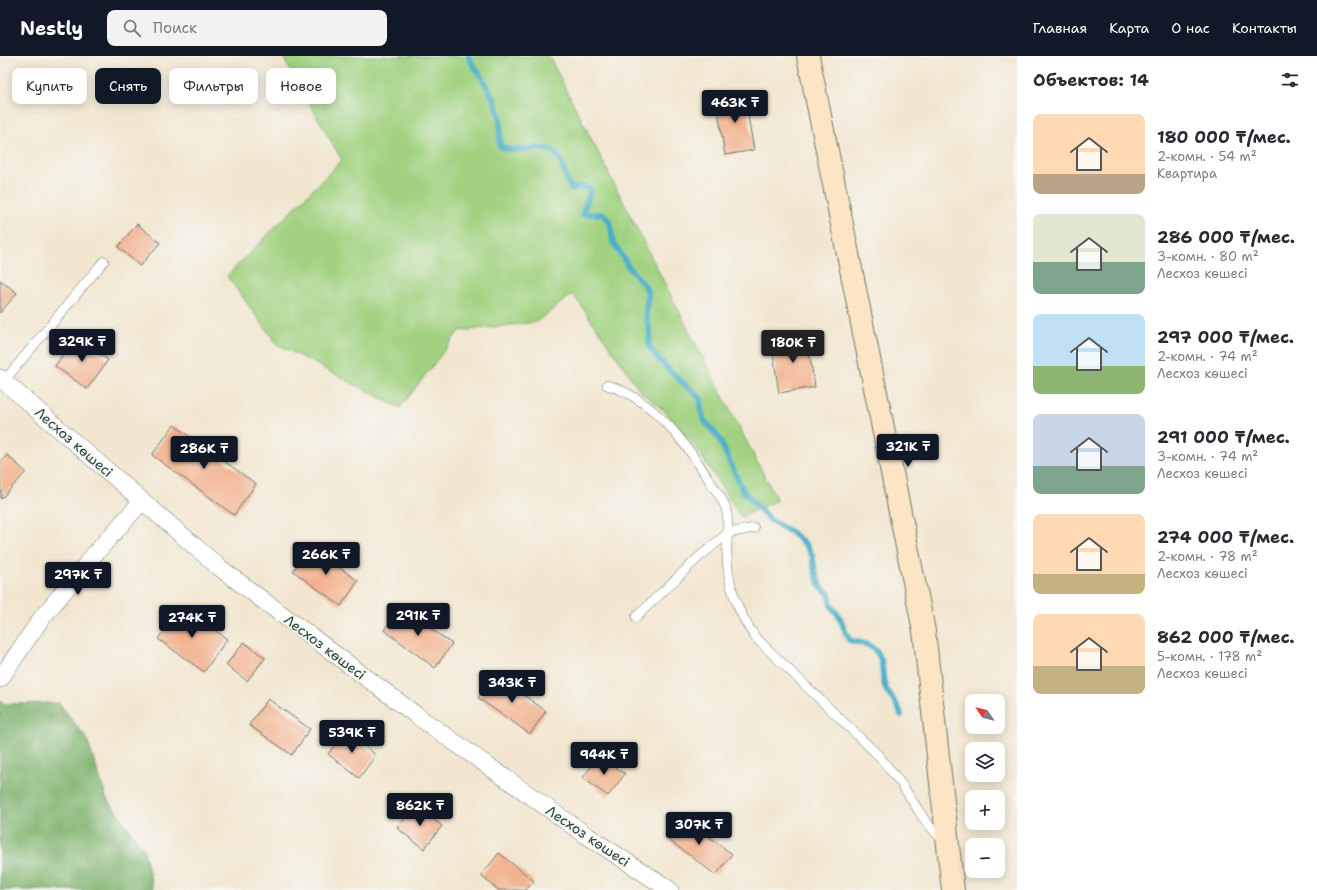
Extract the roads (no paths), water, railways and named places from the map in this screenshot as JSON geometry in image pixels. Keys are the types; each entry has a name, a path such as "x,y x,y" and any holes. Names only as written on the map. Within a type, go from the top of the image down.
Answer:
{"street":[{"path":"808,56 924,630 953,890"},
{"name":"Лесхоз көшесі","path":"2,379 220,568 416,715 586,835 670,890"},
{"path":"0,679 41,618 142,501"}],"lane":[{"path":"2,379 104,261"},
{"path":"607,385 639,401 663,420 699,463 726,508 728,533 726,554 730,587 742,619 755,637 879,756 902,785 926,822 947,846"},
{"path":"636,617 698,558 728,533 754,528"}],"waterway":[{"path":"468,56 487,86 498,110 500,123 500,146 515,150 538,148 552,151 560,159 567,181 572,189 583,186 590,189 583,214 603,214 610,222 613,242 630,269 648,291 646,314 650,333 649,345 651,350 666,367 701,399 701,409 704,420 719,438 743,491 770,520 791,532 806,545 812,555 820,586 829,594 831,606 839,616 849,640 870,646 879,656 884,685 899,708 901,715"}]}
